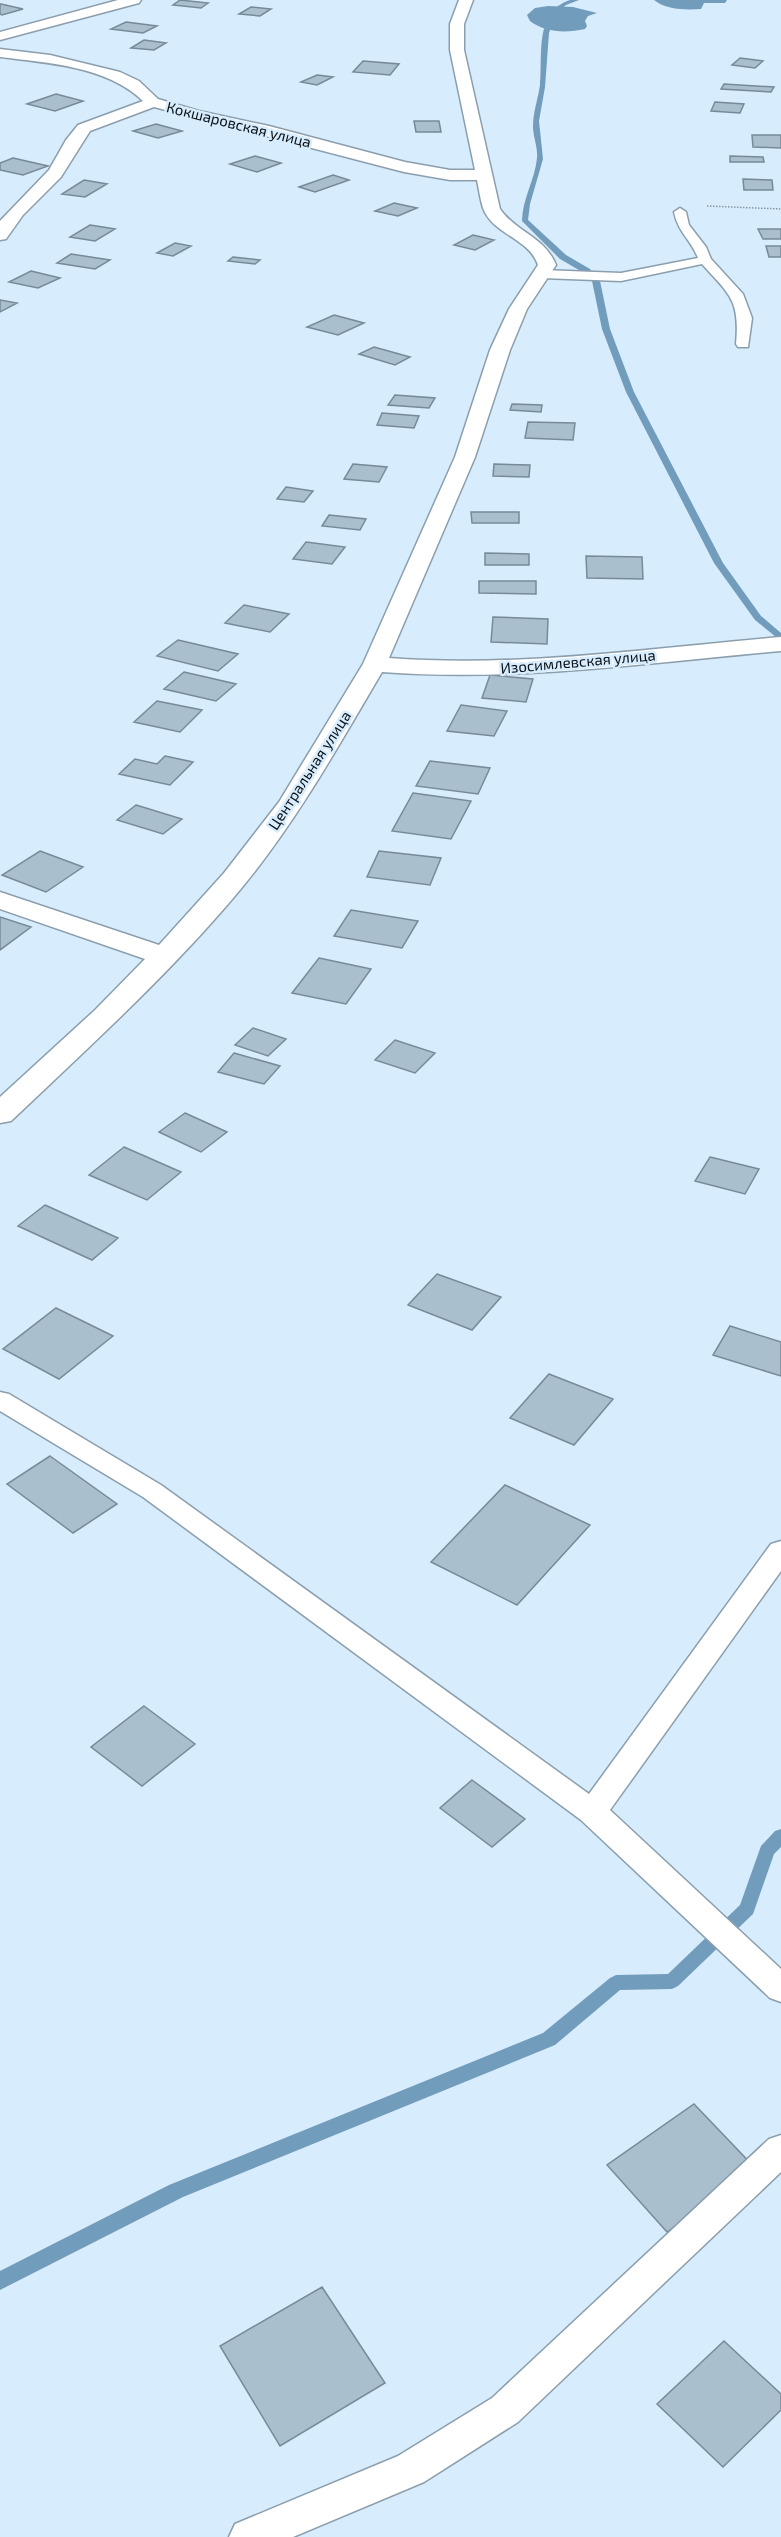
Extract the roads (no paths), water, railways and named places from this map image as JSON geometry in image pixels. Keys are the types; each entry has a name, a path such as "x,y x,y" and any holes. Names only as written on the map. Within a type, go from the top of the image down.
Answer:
{"street":[{"path":"0,36 134,0"},
{"path":"466,0 457,22 457,50 492,209 496,217 545,256 547,265 542,274"},
{"name":"Кокшаровская улица","path":"0,53 50,59 116,75 134,84 153,102 404,167 450,175 486,175"},
{"path":"0,235 17,208 50,179 66,157 76,136 84,128 153,102"},
{"name":"Центральная улица","path":"0,1114 105,1016 164,956 234,879 290,805 375,664 465,457 500,350 518,309 542,274"},
{"name":"Изосимлевская улица","path":"375,664 416,669 508,667 781,644"},
{"path":"0,900 164,956"}],"lane":[{"path":"680,212 683,226 700,247 705,260 736,294 745,318 743,344"},
{"path":"542,274 621,277 705,260"},
{"path":"0,1401 153,1491 592,1812 781,1989"},
{"path":"592,1812 781,1551"},
{"path":"248,2537 411,2469 505,2410 781,2150"}],"water":[{"path":"654,0 727,0 725,3 704,3 701,9 676,9"},
{"path":"573,7 597,13 588,16 585,29 556,31 536,25 527,15 535,8"}],"waterway":[{"path":"576,0 564,4 555,11 546,33 542,87 536,121 540,159 526,204 525,221 563,257 587,271 596,281 606,329 630,392 719,563 758,618 781,638"},
{"path":"0,2281 176,2191 549,2039 616,1983 672,1981 747,1909 767,1851 781,1836"}]}
